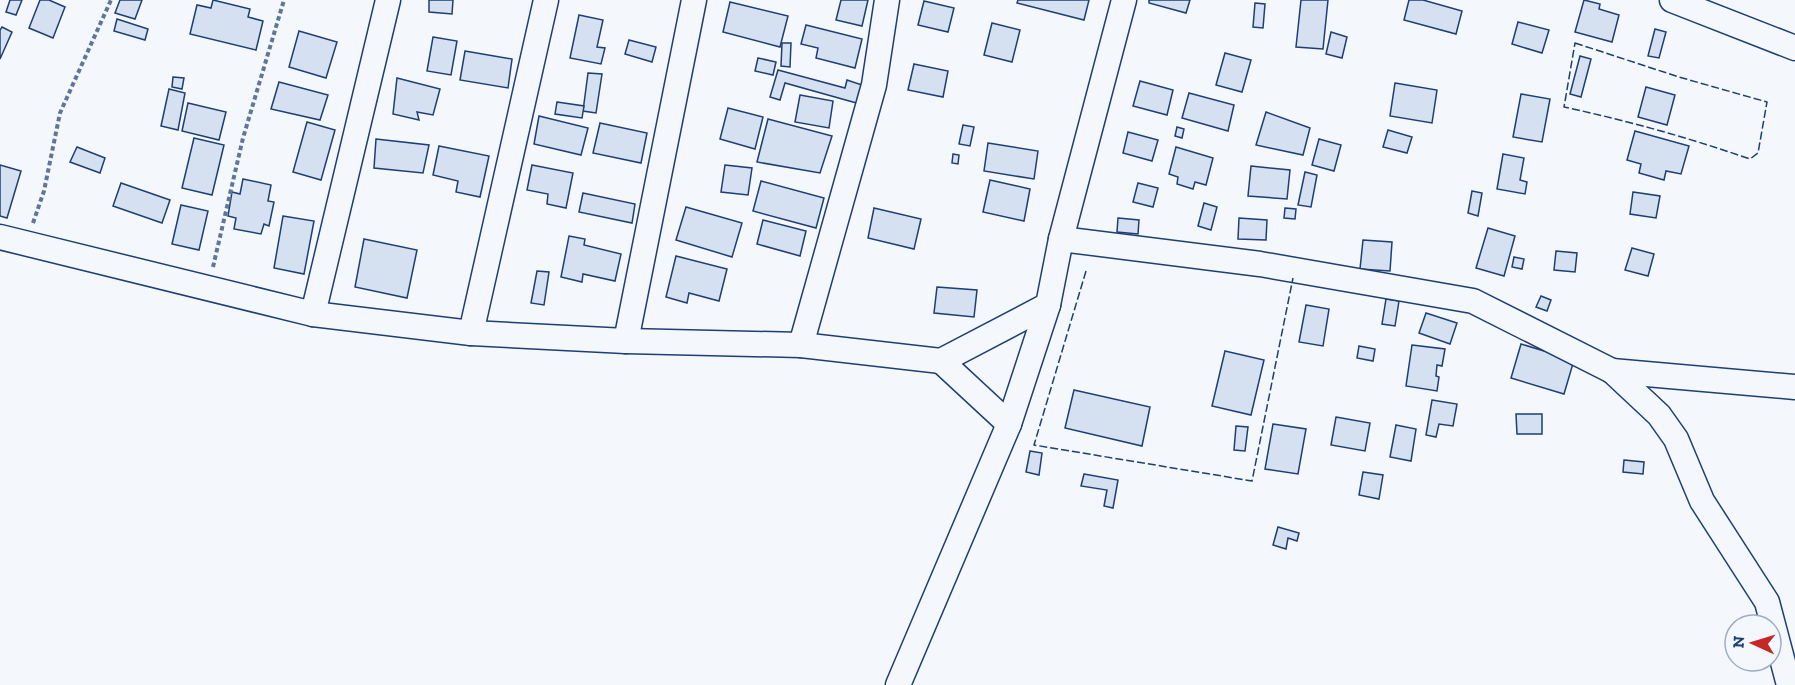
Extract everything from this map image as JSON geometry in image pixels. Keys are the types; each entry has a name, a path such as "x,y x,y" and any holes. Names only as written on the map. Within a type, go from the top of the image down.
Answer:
{"street":[{"path":"313,314 388,0"},
{"path":"471,333 546,0"},
{"path":"626,341 694,0"},
{"path":"801,345 874,85 887,0"},
{"path":"898,685 1009,424 1048,305 1061,239 1124,0"},
{"path":"1672,0 1795,48"},
{"path":"0,237 313,314 471,333 626,341 801,345 941,361 1048,305"},
{"path":"1061,239 1260,264 1473,301 1612,371 1659,415 1676,439 1702,501 1767,602 1789,685"},
{"path":"941,361 1009,424"},
{"path":"1612,371 1795,387"}],"path":[{"path":"26,244 44,191 60,113 111,0"},
{"path":"208,288 243,138 284,0"}],"building":[{"path":"10,0 22,0 16,15 6,12"},
{"path":"40,0 49,0 65,7 53,38 29,28"},
{"path":"120,0 142,0 135,19 115,13"},
{"path":"213,0 250,9 248,17 263,21 256,50 190,34 197,5 211,8"},
{"path":"429,0 453,0 452,14 429,12"},
{"path":"841,0 868,0 862,26 836,20"},
{"path":"1018,0 1089,0 1084,20 1017,3"},
{"path":"1149,0 1190,0 1186,13 1149,3"},
{"path":"1301,0 1328,0 1323,49 1296,47"},
{"path":"1409,0 1423,0 1462,11 1456,34 1404,20"},
{"path":"1584,0 1600,4 1599,9 1619,15 1612,42 1575,32"},
{"path":"924,1 954,8 948,32 918,25"},
{"path":"730,2 788,16 780,47 723,32"},
{"path":"1255,3 1265,4 1263,28 1253,27"},
{"path":"579,15 603,20 597,47 605,48 601,64 570,58"},
{"path":"117,19 148,29 145,40 114,31"},
{"path":"1518,22 1549,30 1542,53 1512,44"},
{"path":"992,23 1020,30 1012,62 984,55"},
{"path":"806,25 862,39 855,68 816,58 818,48 801,44"},
{"path":"2,27 12,32 0,59 0,30"},
{"path":"1655,29 1666,32 1659,58 1648,56"},
{"path":"299,31 337,42 326,78 289,67"},
{"path":"1331,32 1347,37 1342,58 1326,54"},
{"path":"433,37 457,41 451,75 427,71"},
{"path":"629,40 656,47 652,62 625,54"},
{"path":"782,43 791,43 790,67 781,66"},
{"path":"465,51 512,59 508,88 460,80"},
{"path":"1225,53 1251,60 1242,92 1216,85"},
{"path":"1580,56 1591,59 1581,97 1570,94"},
{"path":"758,58 776,62 773,75 755,71"},
{"path":"914,64 948,71 943,97 908,90"},
{"path":"778,70 845,88 847,80 862,85 860,104 785,83 780,100 770,97"},
{"path":"588,73 602,74 596,113 583,111"},
{"path":"173,77 184,78 182,89 172,87"},
{"path":"397,78 440,89 433,115 417,112 419,120 393,114"},
{"path":"1140,81 1173,90 1167,115 1133,106"},
{"path":"279,82 328,95 320,120 271,109"},
{"path":"1395,83 1437,90 1432,123 1390,116"},
{"path":"1646,87 1675,95 1667,125 1638,117"},
{"path":"169,89 185,93 178,130 161,126"},
{"path":"1189,93 1234,105 1228,131 1182,118"},
{"path":"1521,94 1550,99 1542,142 1513,137"},
{"path":"800,95 833,101 829,128 795,122"},
{"path":"557,102 584,106 582,118 555,114"},
{"path":"188,103 226,112 219,140 182,131"},
{"path":"728,108 763,117 755,149 720,139"},
{"path":"1266,112 1310,128 1303,155 1256,145"},
{"path":"539,116 588,128 581,155 534,144"},
{"path":"768,119 832,136 820,173 757,162"},
{"path":"307,122 335,130 321,180 293,172"},
{"path":"600,123 647,133 641,163 593,153"},
{"path":"963,125 974,127 970,146 959,144"},
{"path":"1177,127 1184,129 1182,138 1175,136"},
{"path":"1388,130 1412,137 1407,153 1383,147"},
{"path":"1635,131 1689,146 1681,174 1666,171 1664,180 1639,173 1641,164 1627,160"},
{"path":"1128,132 1158,140 1152,161 1123,153"},
{"path":"194,138 224,145 212,195 182,188"},
{"path":"376,139 429,145 423,173 374,168"},
{"path":"1319,139 1341,145 1334,171 1312,165"},
{"path":"988,143 1038,151 1034,179 984,171"},
{"path":"439,146 489,156 480,197 456,192 458,181 433,175"},
{"path":"77,147 105,158 100,173 70,162"},
{"path":"1176,147 1213,158 1206,185 1195,182 1193,189 1177,184 1178,177 1169,174"},
{"path":"953,154 959,155 958,164 952,163"},
{"path":"1503,154 1524,158 1520,180 1527,182 1525,194 1497,189"},
{"path":"0,165 21,171 7,218 0,216"},
{"path":"532,165 573,173 566,208 547,204 548,194 527,190"},
{"path":"725,165 752,168 748,195 721,192"},
{"path":"1251,166 1290,170 1287,199 1248,196"},
{"path":"1305,172 1317,175 1311,207 1298,205"},
{"path":"243,179 271,185 268,201 274,202 269,226 264,224 261,234 234,229 236,218 228,216 232,192 240,194"},
{"path":"990,180 1030,189 1024,221 983,212"},
{"path":"761,181 824,198 816,228 753,211"},
{"path":"121,183 170,200 162,223 113,206"},
{"path":"1138,183 1158,188 1153,207 1133,202"},
{"path":"1472,191 1482,193 1478,216 1468,213"},
{"path":"1633,192 1660,196 1656,218 1630,214"},
{"path":"583,193 635,204 632,223 579,212"},
{"path":"1204,203 1217,207 1211,230 1198,226"},
{"path":"181,205 208,211 199,250 172,244"},
{"path":"686,207 742,223 732,257 676,240"},
{"path":"874,208 921,219 914,249 868,238"},
{"path":"1285,208 1296,209 1295,219 1284,218"},
{"path":"283,216 314,221 304,274 274,268"},
{"path":"1118,218 1139,220 1138,234 1117,232"},
{"path":"1239,218 1267,220 1266,240 1238,239"},
{"path":"763,220 806,231 800,256 757,244"},
{"path":"1488,228 1515,236 1504,276 1476,268"},
{"path":"569,236 585,239 584,245 621,254 615,281 583,274 582,282 561,277"},
{"path":"364,239 417,250 407,298 355,287"},
{"path":"1363,240 1392,242 1390,271 1360,269"},
{"path":"1632,248 1654,254 1648,276 1625,270"},
{"path":"1556,251 1577,253 1575,272 1554,270"},
{"path":"676,256 727,269 719,301 689,293 687,303 666,297"},
{"path":"1514,257 1524,259 1522,269 1512,267"},
{"path":"537,271 549,272 544,305 531,303"},
{"path":"937,287 977,290 974,317 934,313"},
{"path":"1541,296 1551,300 1547,311 1536,307"},
{"path":"1386,299 1399,301 1395,326 1382,324"},
{"path":"1306,305 1329,309 1323,346 1299,342"},
{"path":"1426,313 1457,323 1450,344 1419,333"},
{"path":"1521,344 1574,360 1564,394 1511,378"},
{"path":"1412,345 1445,349 1442,366 1437,365 1436,376 1439,377 1437,391 1406,386"},
{"path":"1359,346 1375,349 1373,361 1357,358"},
{"path":"1225,351 1264,360 1251,415 1212,406"},
{"path":"1074,390 1150,407 1142,446 1065,428"},
{"path":"1432,400 1457,404 1453,426 1439,424 1436,437 1426,435"},
{"path":"1516,414 1542,414 1542,434 1517,434"},
{"path":"1336,417 1370,423 1365,451 1331,445"},
{"path":"1273,424 1306,429 1298,474 1265,469"},
{"path":"1396,425 1416,429 1411,461 1390,457"},
{"path":"1236,426 1248,427 1245,451 1234,450"},
{"path":"1030,451 1042,453 1039,475 1026,472"},
{"path":"1624,460 1644,462 1643,474 1623,472"},
{"path":"1363,472 1383,475 1379,499 1359,495"},
{"path":"1084,474 1118,480 1113,508 1104,506 1107,490 1081,486"},
{"path":"1278,527 1299,533 1297,541 1288,538 1286,549 1273,545"}],"fence":[{"path":"1575,43 1679,77 1767,102 1758,153 1750,159 1657,130 1564,107 1575,43"},
{"path":"1086,271 1034,445 1252,481 1293,278"}]}
